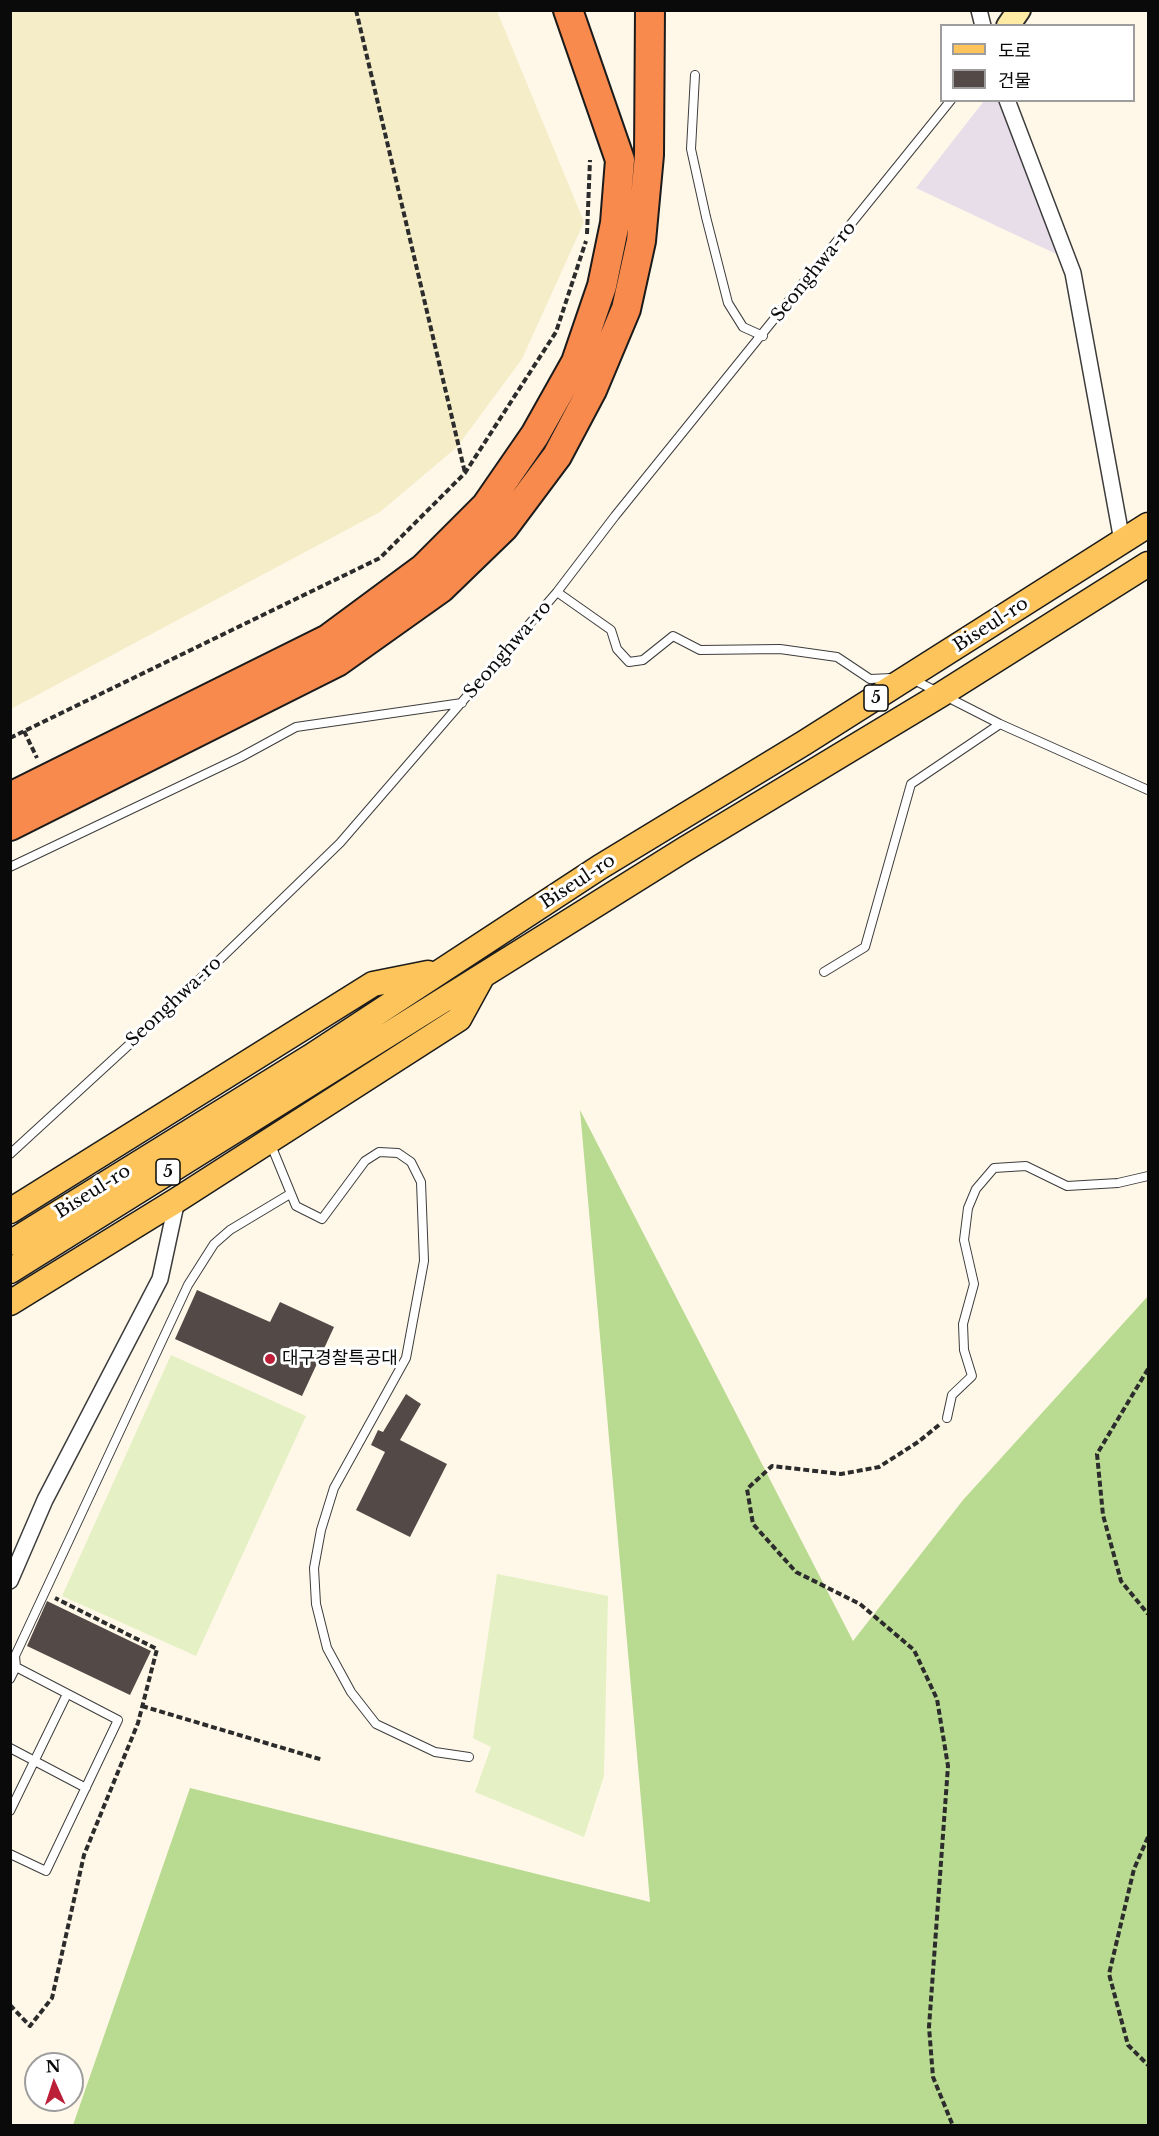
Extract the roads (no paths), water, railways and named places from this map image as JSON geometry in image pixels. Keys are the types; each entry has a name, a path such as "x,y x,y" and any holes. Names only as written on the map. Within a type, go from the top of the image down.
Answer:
{"highway":[{"path":"10,796 328,639 424,568 486,506 535,435 576,362 602,286 615,223 620,160 568,10"},
{"path":"10,826 337,662 441,588 504,527 557,456 592,390 626,309 641,241 649,155 650,10"}],"main road":[{"path":"1009,24 1019,10"},
{"name":"Biseul-ro","path":"10,1271 318,1066 441,970 600,867 909,677 1149,525"},
{"name":"Biseul-ro","path":"10,1244 318,1066 483,975 942,694 1149,564"},
{"path":"10,1211 373,984 441,970"},
{"path":"10,1303 177,1200 459,1019 483,975"}],"street":[{"path":"1008,102 1073,273 1122,541"},
{"path":"10,1581 45,1500 159,1279 177,1200"}],"lane":[{"path":"694,75 691,149 705,217 728,303 743,327 763,336"},
{"name":"Seonghwa-ro","path":"11,1152 180,998 340,843 557,592 615,516 763,336 949,102"},
{"path":"557,592 611,630 616,649 629,662 643,660 673,636 700,650 780,649 837,657 870,679 909,677 1000,724 1149,790"},
{"path":"10,867 241,758 296,727 462,703"},
{"path":"824,972 866,947 911,784 1000,724"},
{"path":"270,1140 296,1206 322,1219 365,1161 378,1152 398,1153 411,1162 421,1182 424,1261 406,1358 334,1488 321,1530 314,1568 316,1604 327,1648 351,1692 376,1724 435,1752 469,1757"},
{"path":"947,1418 952,1395 972,1376 964,1350 963,1323 974,1284 963,1240 968,1208 976,1189 994,1168 1026,1167 1067,1186 1118,1183 1149,1176"},
{"path":"10,1679 16,1667 15,1656 188,1285 214,1244 230,1230 290,1194"},
{"path":"10,1854 46,1871 118,1720 16,1667"},
{"path":"10,1811 67,1694"},
{"path":"10,1748 86,1788"}],"place":[{"name":"대구경찰특공대","path":"270,1359"}]}
